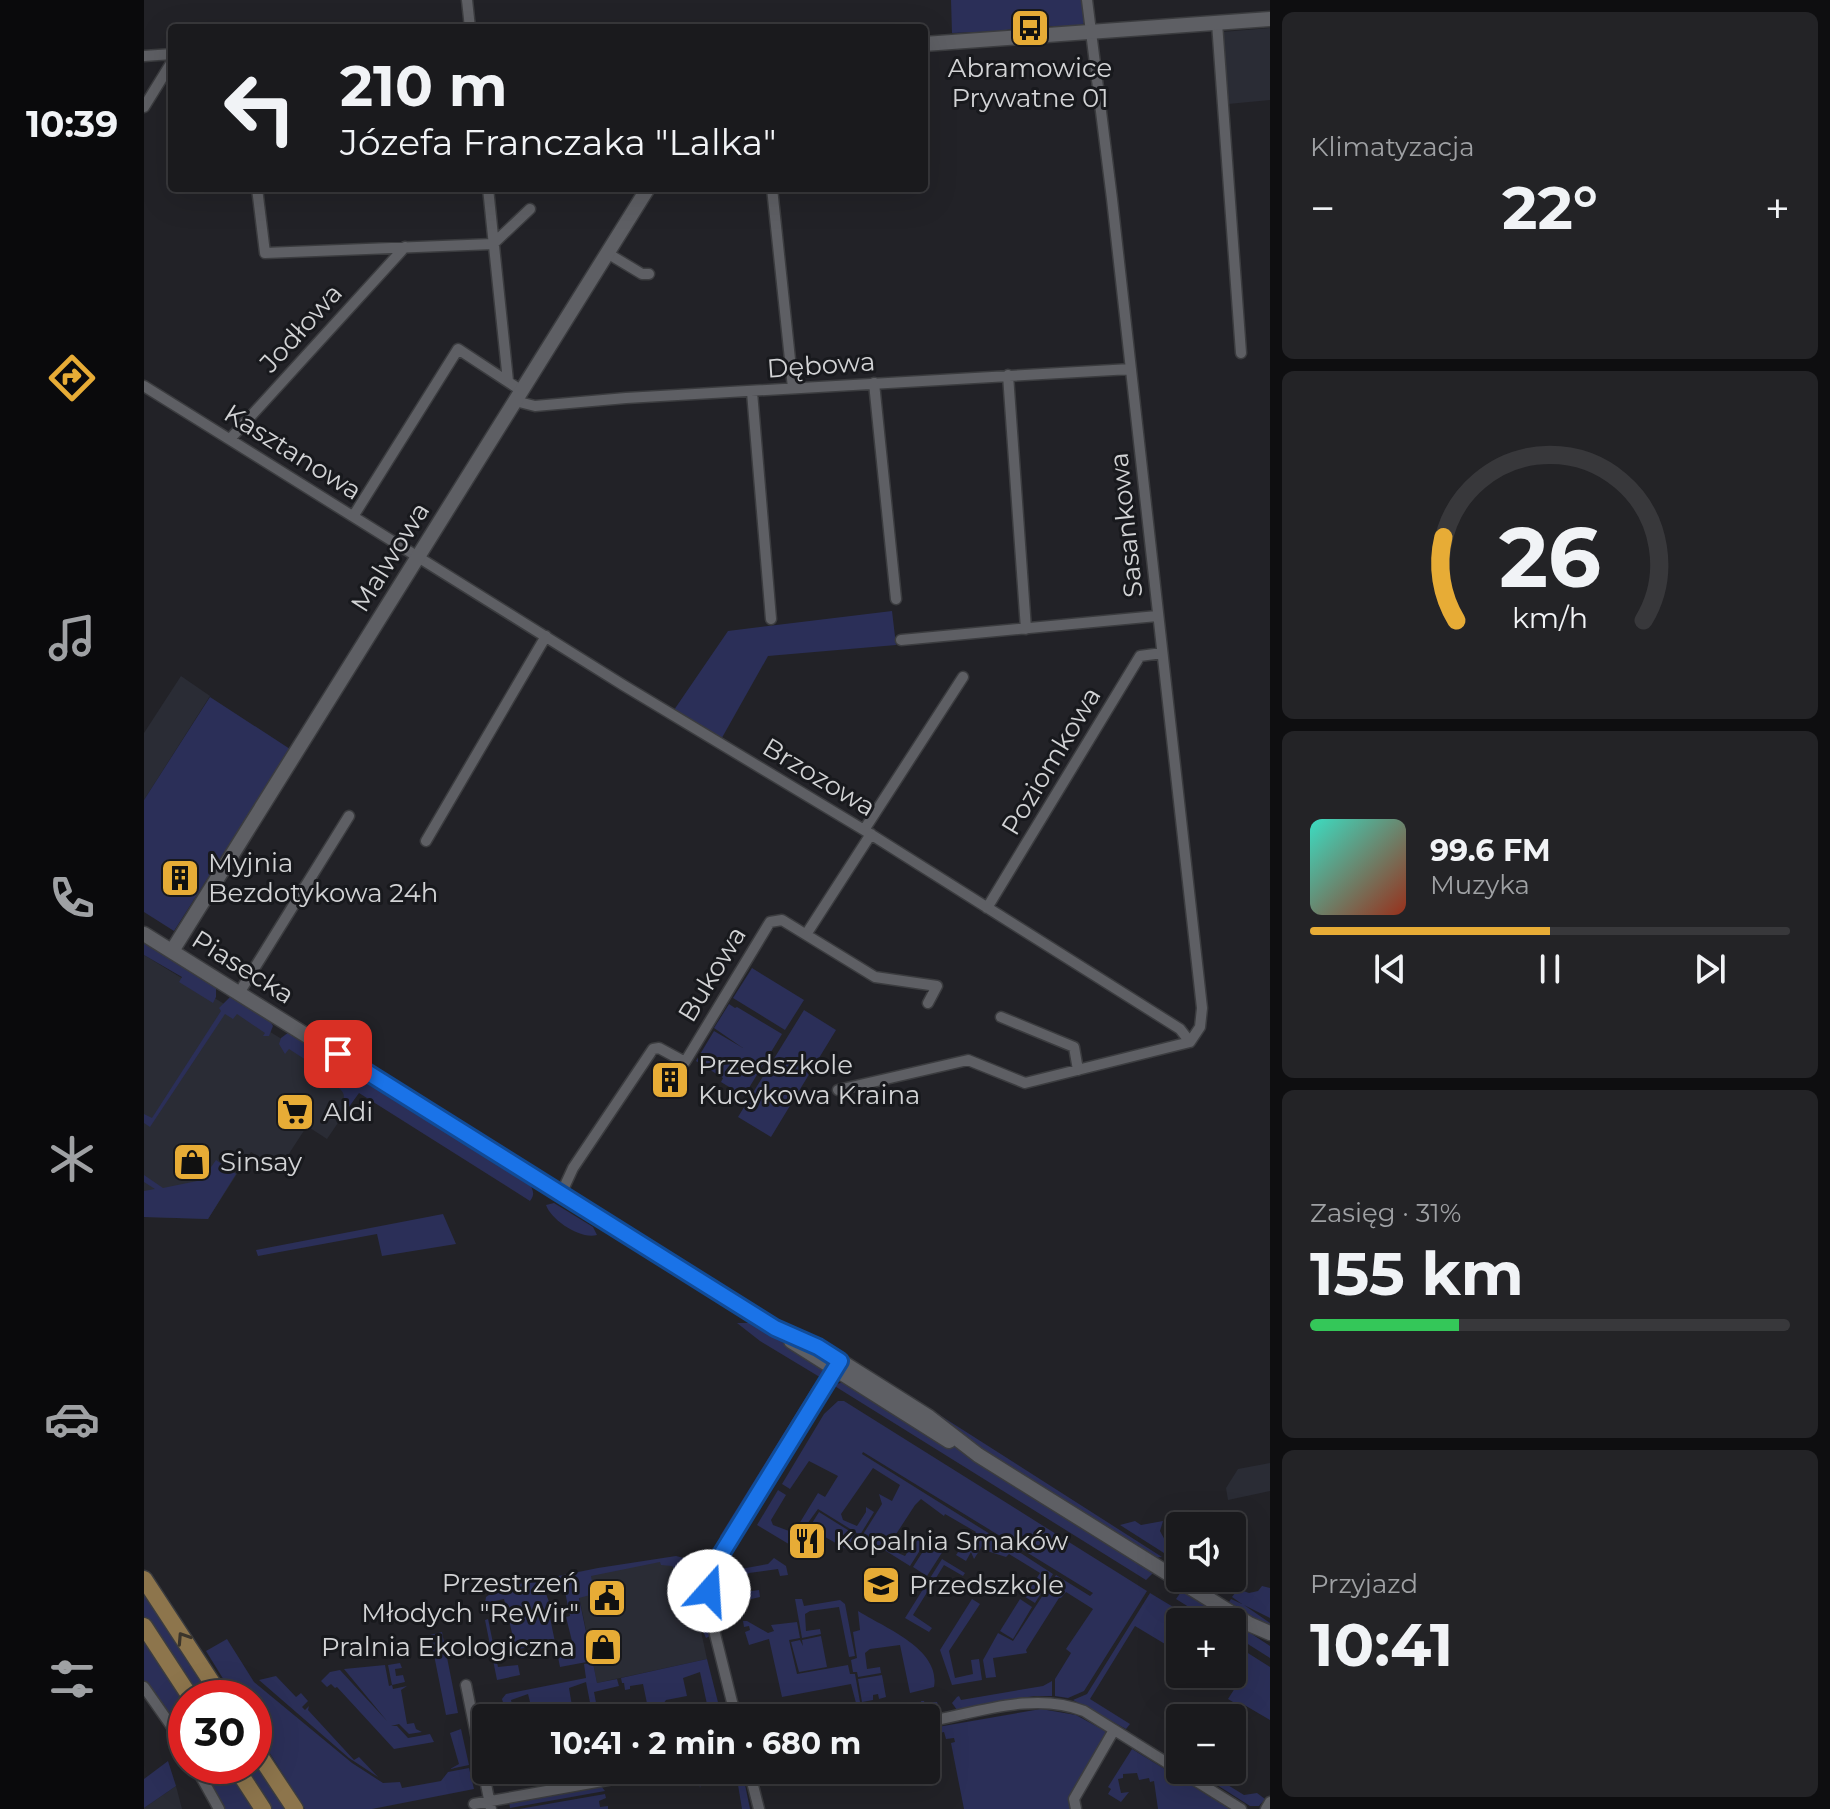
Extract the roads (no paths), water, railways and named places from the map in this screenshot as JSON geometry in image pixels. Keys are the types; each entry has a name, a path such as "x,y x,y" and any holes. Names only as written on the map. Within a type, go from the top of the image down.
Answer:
{"main road":[{"path":"144,1579 210,1680"},
{"path":"144,1626 179,1680"},
{"path":"272,1774 295,1809"},
{"path":"247,1784 263,1809"}],"street":[{"path":"467,0 470,24"},
{"name":"Sasankowa","path":"1087,0 1202,1008 1200,1027 1190,1042"},
{"path":"928,44 1270,19"},
{"path":"1217,23 1241,353"},
{"path":"144,56 168,60"},
{"path":"144,107 168,65"},
{"path":"257,192 265,253 493,244 530,209"},
{"path":"488,192 508,381"},
{"name":"Malwowa","path":"172,951 645,192"},
{"path":"772,192 793,388"},
{"name":"Jodłowa","path":"230,439 405,247"},
{"path":"607,253 642,274 649,274"},
{"path":"354,515 458,349 508,381 518,396"},
{"name":"Dębowa","path":"518,396 535,406 1131,369"},
{"path":"1008,375 1026,629"},
{"path":"874,383 896,599"},
{"name":"Kasztanowa","path":"144,386 419,556"},
{"path":"752,392 771,619"},
{"name":"Brzozowa","path":"419,556 868,832 1180,1029 1190,1042"},
{"path":"901,640 1157,616"},
{"path":"426,841 546,636"},
{"name":"Poziomkowa","path":"987,908 1140,656 1162,653"},
{"path":"928,1003 937,986 875,977 807,933 963,677"},
{"path":"239,993 349,816"},
{"name":"Bukowa","path":"561,1194 573,1168 653,1049 659,1048 685,1062 770,922 782,920 807,933"},
{"name":"Piasecka","path":"144,934 775,1328 818,1347 837,1366 929,1417 978,1455 1249,1624"},
{"path":"1001,1017 1074,1047 1078,1070"},
{"path":"838,1090 968,1060 1025,1083 1190,1042"},
{"path":"732,1704 710,1614 713,1572 837,1366"},
{"path":"1249,1624 1270,1633"},
{"path":"1249,1624 1270,1640"},
{"path":"466,1685 490,1805"},
{"path":"144,1687 168,1721"},
{"path":"940,1719 1029,1703 1050,1702 1084,1711 1241,1809"},
{"path":"1076,1809 1074,1799 1114,1730"},
{"path":"205,1784 219,1809"},
{"path":"474,1804 490,1805 594,1784"},
{"path":"753,1784 759,1809"},
{"path":"1266,1809 1270,1802"}],"place":[{"name":"Abramowice Prywatne 01","path":"1030,28"},
{"name":"Myjnia Bezdotykowa 24h","path":"180,878"},
{"name":"Przedszkole Kucykowa Kraina","path":"670,1080"},
{"name":"Aldi","path":"295,1112"},
{"name":"Sinsay","path":"192,1162"},
{"name":"Kopalnia Smaków","path":"807,1541"},
{"name":"Przedszkole","path":"881,1585"},
{"name":"Przestrzeń Młodych \"ReWir\"","path":"607,1598"},
{"name":"Pralnia Ekologiczna","path":"603,1647"}]}
